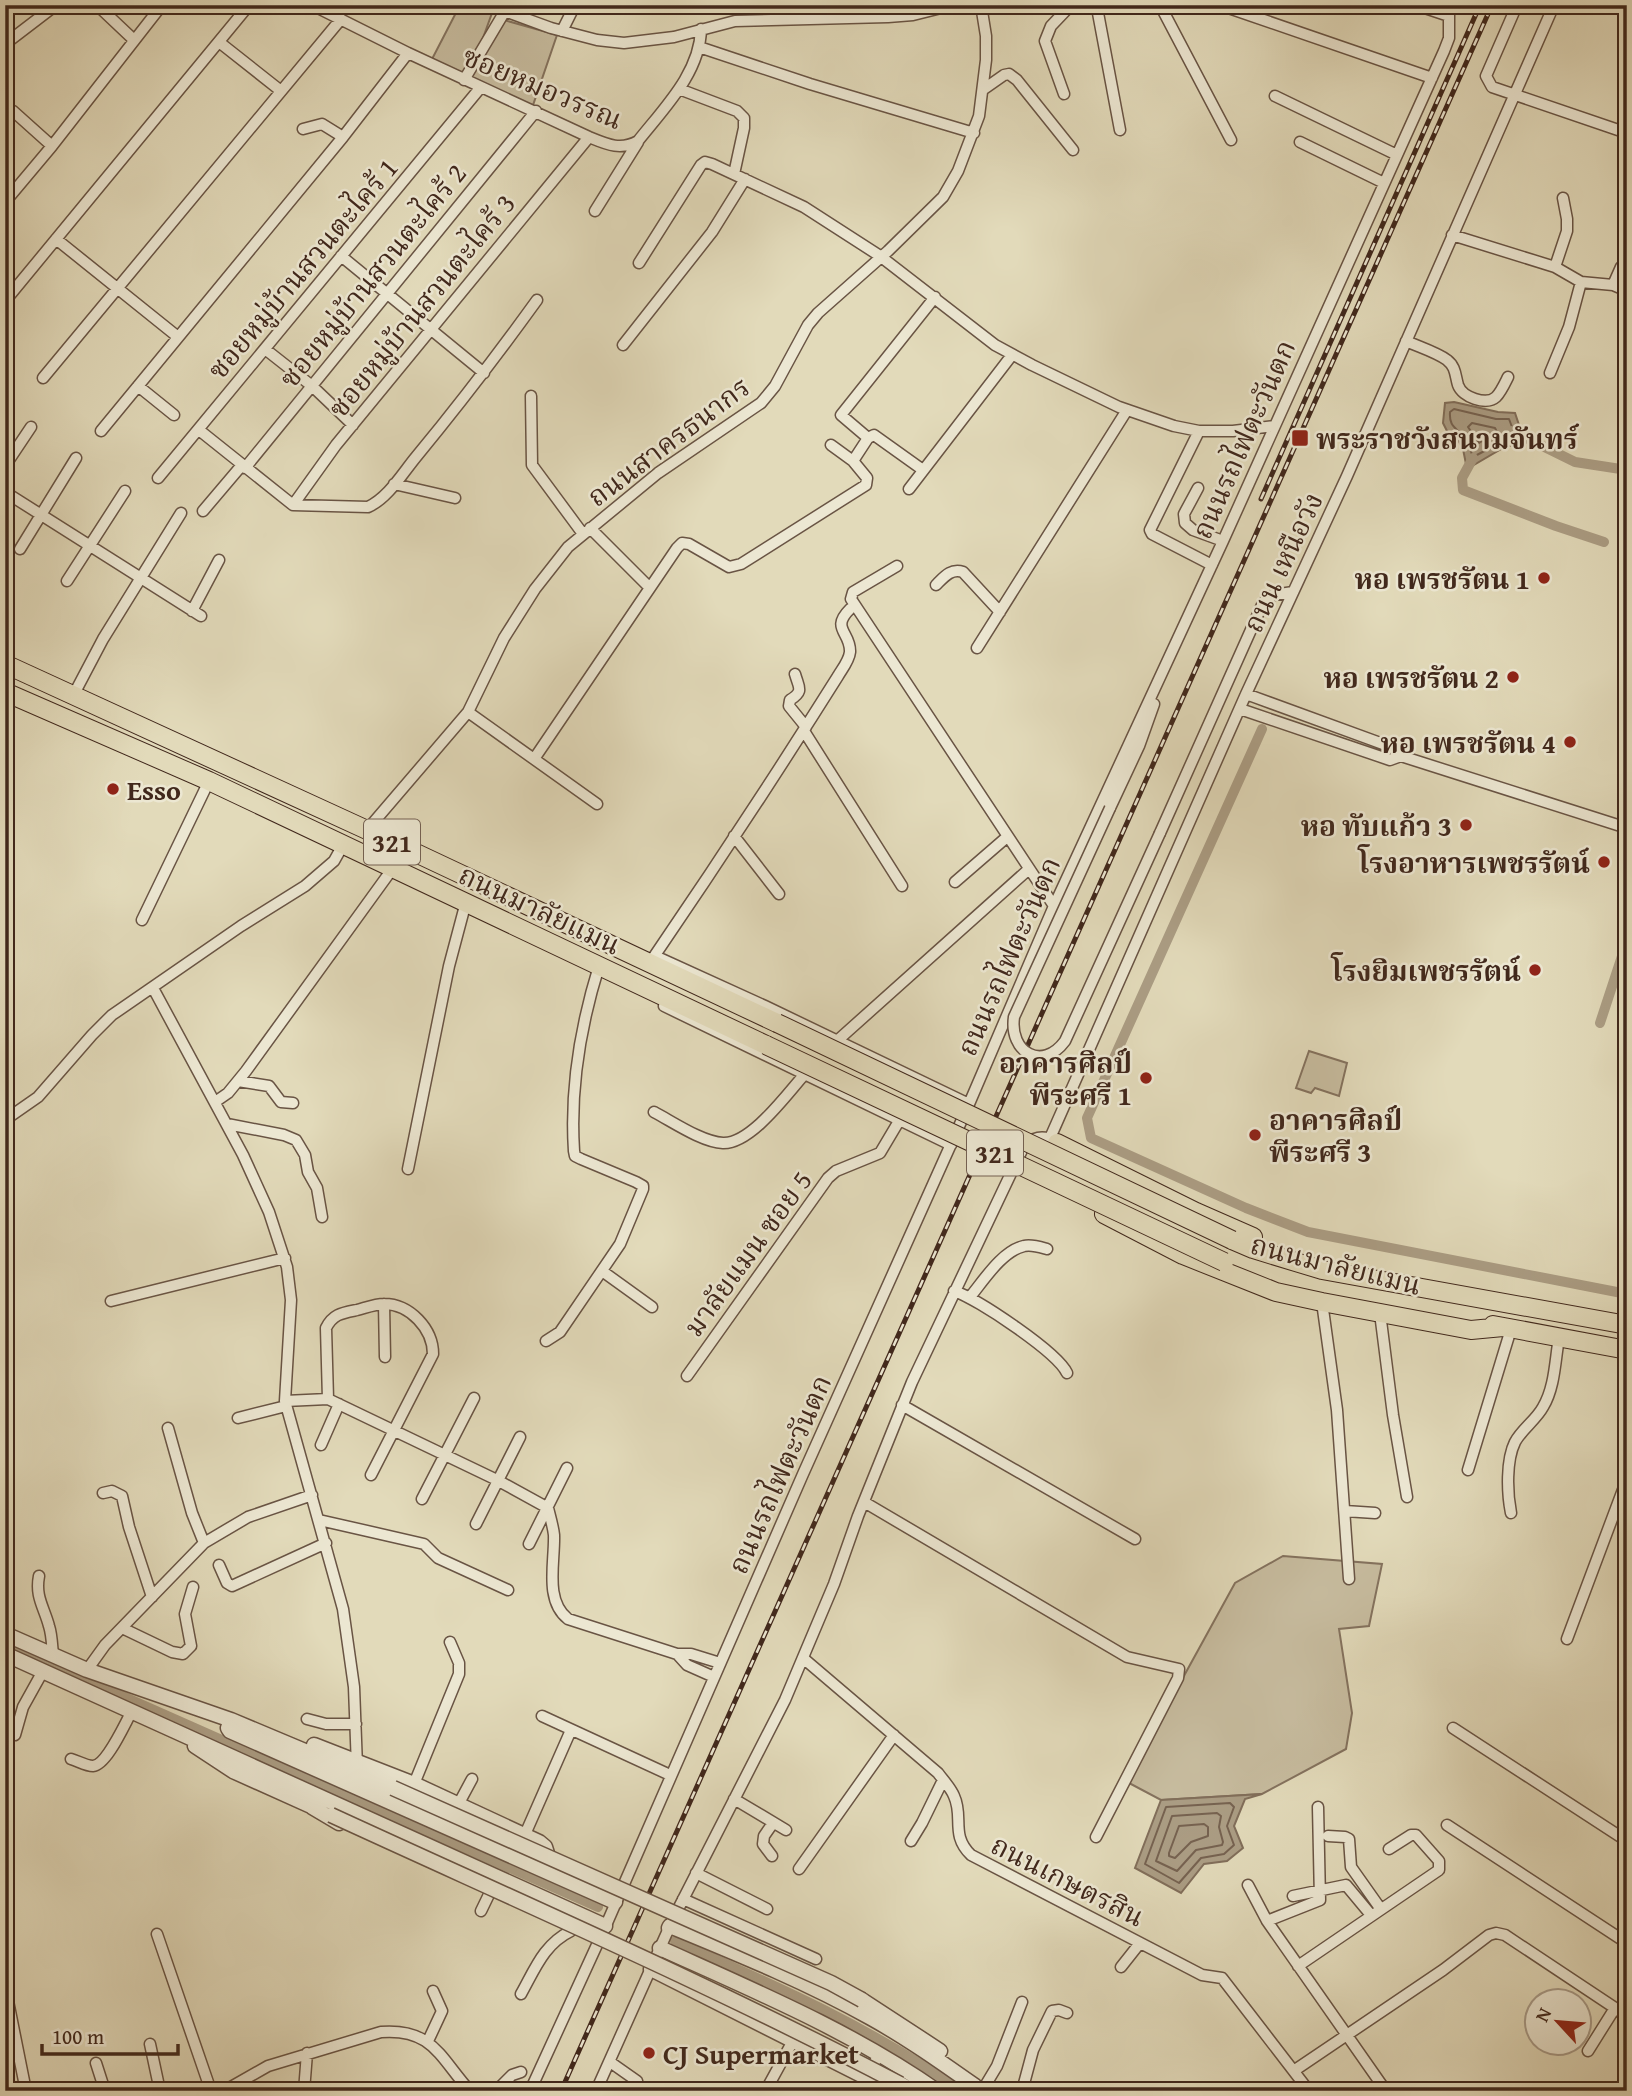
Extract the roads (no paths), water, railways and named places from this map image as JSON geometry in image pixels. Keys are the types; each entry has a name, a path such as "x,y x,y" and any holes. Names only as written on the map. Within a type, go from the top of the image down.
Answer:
{"highway":[{"name":"ถนนมาลัยแมน","path":"5,664 652,960 776,1023 1263,1253 1322,1270 1627,1325"},
{"name":"ถนนมาลัยแมน","path":"5,692 209,781 1224,1262 1279,1282 1321,1293 1627,1350"},
{"path":"1054,1140 1196,1212 1247,1234 1297,1252 1379,1272 1412,1286"},
{"path":"1013,1169 1177,1252 1276,1292 1471,1330 1507,1328"}],"street":[{"path":"5,44 56,5"},
{"path":"97,5 134,40"},
{"path":"5,202 162,5"},
{"path":"5,301 249,5"},
{"name":"ซอยหมอวรรณ","path":"312,5 464,80 589,137 620,147 638,141 680,89 699,47 701,29"},
{"path":"562,31 575,5"},
{"path":"492,6 562,31 597,40 624,43 674,37 735,21 888,18 953,5"},
{"name":"ถนนสาครธนากร","path":"367,830 468,712 504,638 555,562 587,531 658,473 761,403 775,386 808,325 818,313 943,197 958,171 974,133 984,89 986,36 981,5"},
{"path":"1064,94 1045,41 1051,26 1071,5"},
{"path":"1095,5 1120,130"},
{"path":"1160,5 1231,140"},
{"path":"1220,5 1432,78"},
{"path":"1416,5 1449,11"},
{"path":"1449,29 1459,5"},
{"path":"1517,5 1486,76 1492,87 1627,133"},
{"name":"ถนน เหนือวัง","path":"1054,1140 1246,694 1554,5"},
{"path":"464,80 505,11"},
{"name":"ถนนรถไฟตะวันตก","path":"530,2091 951,1145 1054,906 1223,541 1432,78 1449,38 1449,11"},
{"path":"43,378 341,19"},
{"path":"219,42 281,91"},
{"path":"699,47 810,84 974,133"},
{"path":"101,431 343,137 408,53"},
{"path":"984,89 1009,74 1017,80 1073,150"},
{"name":"ซอยหมู่บ้านสวนตะไคร้ 1","path":"158,478 481,87"},
{"path":"680,89 737,111 744,118 734,174"},
{"path":"1275,96 1397,155"},
{"path":"5,108 13,111 52,146"},
{"name":"ซอยหมู่บ้านสวนตะไคร้ 2","path":"203,511 312,386 536,111"},
{"path":"303,129 322,124 343,137"},
{"name":"ซอยหมู่บ้านสวนตะไคร้ 3","path":"293,505 353,425 589,137"},
{"path":"595,211 638,141"},
{"path":"1300,142 1384,183"},
{"path":"639,263 705,162 804,207 880,256 995,345 1126,410 1199,432 1274,426"},
{"path":"622,345 712,232 746,179"},
{"path":"1555,267 1567,232 1563,198"},
{"path":"1452,235 1555,267 1581,282 1613,285 1627,291"},
{"path":"56,239 178,337"},
{"path":"341,256 484,373"},
{"path":"1613,285 1627,262"},
{"path":"1550,373 1569,327 1581,282"},
{"path":"868,438 843,418 841,413 935,297"},
{"path":"199,430 293,505 368,508 394,485 484,373 537,300"},
{"path":"1406,341 1446,359 1454,368 1458,388 1467,396 1478,400 1487,401 1496,397 1508,377"},
{"path":"265,349 312,386 353,425"},
{"path":"909,489 1013,355"},
{"path":"138,386 174,415"},
{"path":"531,396 532,465 587,531 649,587"},
{"path":"977,648 1126,410"},
{"path":"5,467 31,427"},
{"path":"1199,432 1150,530 1152,534 1212,565"},
{"path":"853,461 868,438 874,435 923,471"},
{"path":"534,759 649,587 682,543 729,567 741,564 866,485 867,478 853,461 831,445"},
{"path":"20,549 76,458"},
{"path":"394,485 455,498"},
{"path":"1198,488 1184,514 1185,523 1193,530 1223,541"},
{"path":"67,581 125,491"},
{"path":"5,492 196,613 219,559"},
{"path":"73,695 103,639 181,513"},
{"path":"897,566 853,592 851,600 1054,906"},
{"path":"936,585 949,573 957,570 963,572 1000,612"},
{"path":"1155,689 1154,705 1148,724 1014,1017 1015,1038 1019,1046 1032,1055 1052,1055 1065,1041 1263,603 1273,594 1293,593"},
{"path":"850,609 840,626 848,645 848,660 652,960 838,1040 969,1104"},
{"path":"795,674 800,691 790,700 789,706 901,886"},
{"path":"1246,694 1395,748 1401,756 1627,828"},
{"path":"1240,709 1390,760 1401,756"},
{"path":"468,712 597,804"},
{"path":"142,920 209,781"},
{"path":"734,836 779,894"},
{"path":"955,881 1007,837"},
{"path":"5,1120 38,1097 100,1026 241,926 305,886 334,861 343,845"},
{"path":"215,1102 228,1093 238,1081 393,868"},
{"path":"838,1040 1029,869"},
{"path":"408,1169 449,966 466,902"},
{"path":"546,1341 559,1332 624,1238 643,1189 643,1186 636,1182 575,1156 574,1152 576,1078 585,1017 603,967 621,983 647,998 951,1145"},
{"path":"153,988 226,1124 269,1212 285,1258 291,1300 286,1404 326,1543 347,1632 356,1724 357,1766"},
{"path":"654,1112 691,1132 725,1143 752,1130 804,1075"},
{"path":"238,1081 269,1086 278,1100 293,1104"},
{"name":"มาลัยแมน ซอย 5","path":"687,1376 828,1178 835,1171 880,1153 903,1123 916,1094 930,1085"},
{"path":"226,1124 284,1135 296,1140 317,1188 322,1217"},
{"name":"321","path":"1013,1169 1023,1149 1035,1138 1054,1140 1064,1154 1063,1166 1055,1176 1041,1182"},
{"path":"596,2091 669,1927 785,1700 834,1584 902,1405 1013,1169"},
{"path":"970,1297 993,1270 1016,1250 1030,1245 1047,1249"},
{"path":"111,1301 285,1258"},
{"path":"602,1271 652,1307"},
{"path":"954,1291 970,1297 1060,1362 1067,1373"},
{"path":"1322,1302 1335,1391 1349,1578"},
{"path":"384,1304 385,1357"},
{"path":"321,1446 333,1401 326,1328 331,1319 340,1313 384,1304 411,1313 433,1341 433,1354 370,1475"},
{"path":"1380,1312 1407,1497"},
{"path":"1468,1470 1507,1328"},
{"path":"1511,1513 1509,1492 1512,1451 1516,1441 1543,1408 1550,1390 1559,1338"},
{"path":"422,1499 474,1398"},
{"path":"238,1418 286,1404 333,1401 497,1480 548,1508 554,1532 555,1604 568,1619 677,1654 691,1654 720,1663"},
{"path":"902,1405 1135,1539"},
{"path":"168,1428 192,1513 204,1543"},
{"path":"476,1524 520,1437"},
{"path":"529,1544 567,1468"},
{"path":"1567,1639 1627,1479"},
{"path":"103,1493 112,1491 122,1496 152,1597"},
{"path":"87,1670 96,1655 204,1543 248,1517 312,1495"},
{"path":"864,1502 1127,1657 1180,1669 1178,1678 1096,1836"},
{"path":"1345,1511 1375,1513"},
{"path":"319,1520 424,1545 438,1558 508,1590"},
{"path":"219,1565 227,1583 232,1586 326,1543"},
{"path":"39,1576 36,1589 50,1627 53,1655"},
{"path":"122,1628 172,1652 183,1654 191,1646 185,1614 193,1587"},
{"path":"5,1633 87,1670 414,1784 525,1835 545,1847 553,1875"},
{"path":"414,1784 460,1674 459,1663 450,1642"},
{"path":"5,1654 605,1926"},
{"path":"677,1654 687,1665 714,1677"},
{"name":"ถนนเกษตรสิน","path":"803,1658 938,1773 954,1795 958,1808 958,1834 971,1855 1202,1975 1222,1978 1309,2091"},
{"path":"15,1735 23,1707 43,1671"},
{"path":"71,1759 91,1766 98,1765 105,1759 132,1710"},
{"path":"210,1713 236,1715 357,1766 393,1788 831,1983 862,2000 966,2068 980,2089"},
{"path":"542,1716 670,1775"},
{"path":"307,1719 326,1724 356,1724"},
{"path":"231,1720 228,1728 230,1731 615,1902"},
{"path":"160,1723 233,1771 586,1930 834,2049 902,2088"},
{"path":"1453,1728 1627,1841"},
{"path":"515,1858 571,1730"},
{"path":"799,1869 894,1735"},
{"path":"458,1805 472,1779"},
{"path":"911,1841 943,1780"},
{"path":"734,1799 786,1830"},
{"path":"312,1807 347,1828 597,1943"},
{"path":"1267,1920 1320,1900 1318,1807"},
{"path":"772,1856 763,1844 764,1836 773,1823"},
{"path":"1447,1825 1627,1943"},
{"path":"1298,1966 1376,1911 1436,1874 1440,1867 1436,1856 1414,1834 1389,1849"},
{"path":"1328,1836 1345,1837 1350,1841 1351,1867 1376,1911"},
{"path":"696,1873 766,1909"},
{"path":"481,1911 497,1877"},
{"path":"582,1888 623,1884"},
{"path":"1248,1885 1267,1920 1386,2091"},
{"path":"1293,1896 1346,1885 1376,1911"},
{"path":"683,1899 816,1959"},
{"path":"521,1994 545,1950 553,1941 574,1932 584,1916"},
{"path":"669,1927 778,1971 838,2000 877,2021 980,2089"},
{"path":"1294,2070 1443,1970 1489,1935 1496,1933 1505,1935 1627,2016"},
{"path":"157,1934 211,2091"},
{"path":"1121,1967 1140,1942"},
{"path":"660,1948 797,2009 879,2054 937,2091"},
{"path":"651,1969 793,2039 864,2084 902,2088"},
{"path":"5,1986 26,2091"},
{"path":"428,2041 442,2011 433,1991"},
{"path":"980,2089 997,2066 1022,2002"},
{"path":"1594,2041 1615,2008"},
{"path":"1022,2091 1033,2050 1052,2011 1067,2013"},
{"path":"224,2091 268,2066 381,2032 399,2030 428,2041 437,2048 470,2091"},
{"path":"766,2090 793,2039"},
{"path":"150,2044 160,2091"},
{"path":"5,2054 18,2051"},
{"path":"304,2091 307,2053"},
{"path":"864,2084 879,2054"},
{"path":"610,2062 637,2081 639,2091"},
{"path":"96,2063 105,2091"},
{"path":"496,2091 512,2075 521,2072"}],"water":[{"path":"1454,402 1515,413 1523,437 1518,443 1503,448 1467,469 1463,449 1458,440 1449,435 1443,423 1445,403"},
{"path":"1262,1794 1245,1799 1234,1826 1243,1848 1227,1861 1204,1864 1181,1893 1135,1868 1161,1800"}],"waterway":[{"path":"1512,431 1575,462 1627,470"},
{"path":"1473,458 1462,478 1463,490 1604,542"},
{"path":"1262,729 1087,1118 1091,1138 1246,1208 1308,1232 1627,1294"},
{"path":"1600,1023 1627,941"},
{"path":"5,1644 598,1907"},
{"path":"675,1941 858,2027 961,2091"}],"railway":[{"path":"1261,499 1480,5"},
{"path":"561,2091 1492,5"}],"place":[{"name":"พระราชวังสนามจันทร์","path":"1300,438"},
{"name":"หอ เพรชรัตน 1","path":"1544,578"},
{"name":"หอ เพรชรัตน 2","path":"1513,677"},
{"name":"หอ เพรชรัตน 4","path":"1570,742"},
{"name":"Esso","path":"113,789"},
{"name":"หอ ทับแก้ว 3","path":"1466,825"},
{"name":"โรงอาหารเพชรรัตน์","path":"1604,862"},
{"name":"โรงยิมเพชรรัตน์","path":"1535,970"},
{"name":"อาคารศิลป์ พีระศรี 1","path":"1146,1078"},
{"name":"อาคารศิลป์ พีระศรี 3","path":"1255,1135"},
{"name":"CJ Supermarket","path":"649,2053"}]}
